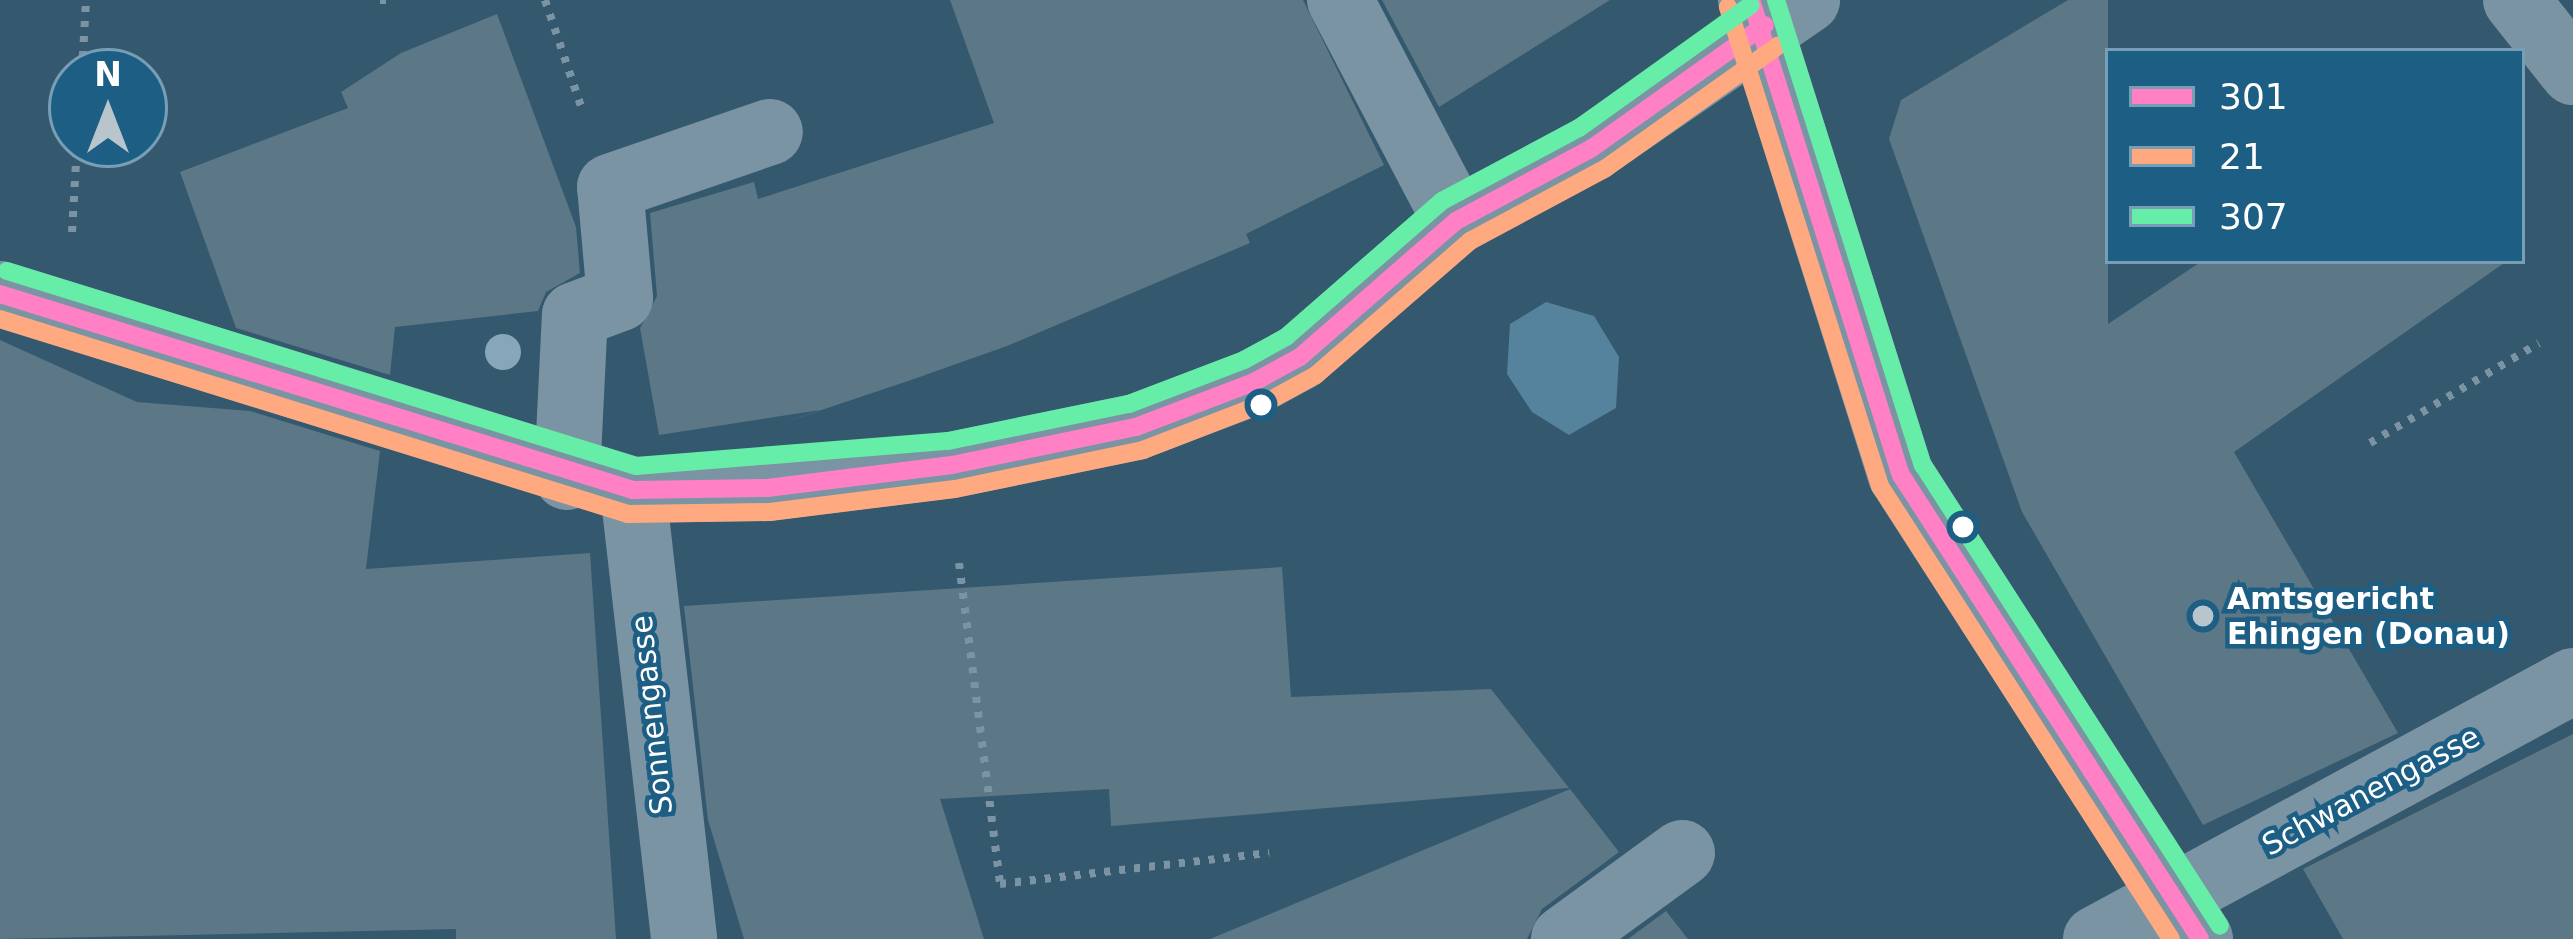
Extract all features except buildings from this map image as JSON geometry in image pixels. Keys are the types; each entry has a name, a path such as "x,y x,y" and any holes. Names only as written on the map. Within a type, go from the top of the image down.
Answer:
{"street":[{"path":"1340,0 1456,221"},
{"path":"2516,0 2573,71"},
{"path":"0,294 362,400 567,477 633,490 790,485 1136,427 1300,357 1456,221 1592,148 1774,8 1901,476 2184,919"},
{"path":"567,477 575,315 620,298 610,187 770,132"},
{"name":"Sonnengasse","path":"633,490 684,939"},
{"name":"Schwanengasse","path":"2096,939 2184,919 2573,681"},
{"path":"1564,939 1682,853"}],"path":[{"path":"83,48 86,0"},
{"path":"545,0 569,75"},
{"path":"74,202 76,168"},
{"path":"2370,443 2539,343"},
{"path":"959,563 1000,884 1268,853"}],"water":[{"path":"1546,302 1594,316 1619,357 1616,408 1569,435 1532,412 1507,374 1510,324"}],"transit line":[{"name":"301","path":"1751,0 1901,475 2200,939"},
{"name":"307","path":"1776,0 1923,465 2220,926"},
{"name":"307","path":"7,271 636,466 948,441 1129,404 1244,360 1286,337 1442,201 1579,128 1751,5"},
{"name":"21","path":"1728,7 1880,486 2171,939"},
{"name":"301","path":"0,294 633,490 767,488 952,465 1136,427 1254,382 1300,357 1456,221 1592,148 1765,25"},
{"name":"21","path":"0,319 628,514 770,512 955,489 1143,450 1265,403 1316,375 1470,241 1606,168 1779,45"}],"place":[{"name":"Amtsgericht Ehingen (Donau)","path":"2203,616"}]}
